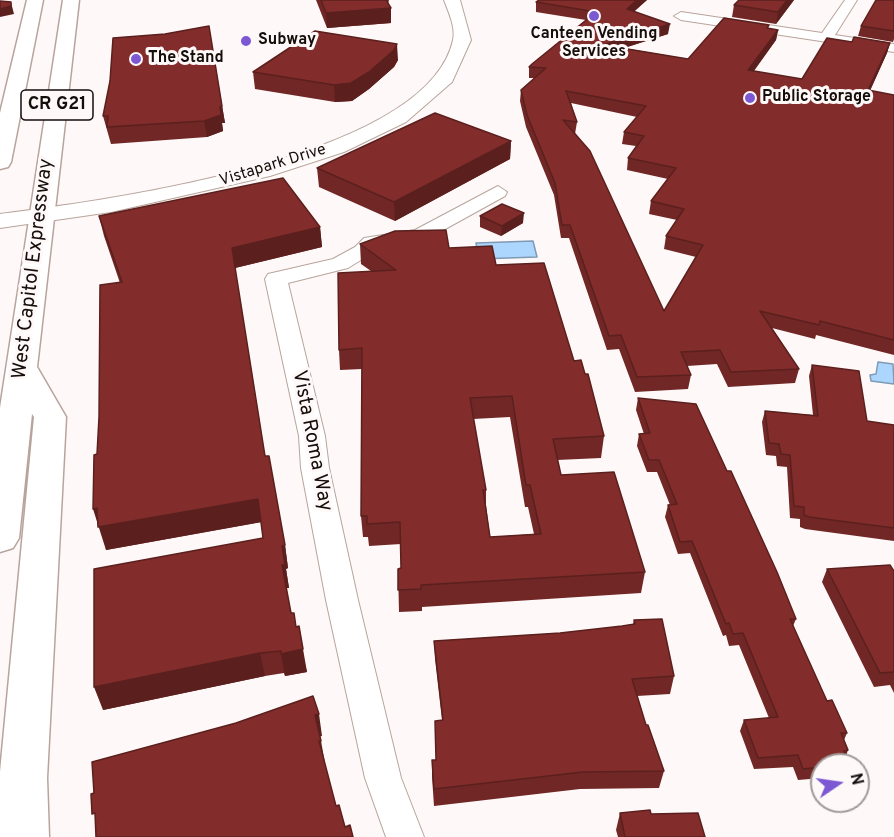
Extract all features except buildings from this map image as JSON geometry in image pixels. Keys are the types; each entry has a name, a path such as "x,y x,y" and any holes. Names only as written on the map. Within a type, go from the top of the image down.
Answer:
{"highway":[{"name":"CR G21","path":"0,162 35,0"},
{"name":"West Capitol Expressway","path":"0,538 41,208 71,0"},
{"path":"21,366 50,417 23,778 24,837"}],"street":[{"name":"Vistapark Drive","path":"0,221 41,208 228,172 289,154 346,132 403,100 442,61 447,33 439,0"},
{"name":"Vistapark Drive","path":"0,204 41,208 225,182 282,166 361,136 416,104 439,85 451,69 462,40 452,0"},
{"path":"826,38 851,0"},
{"path":"681,16 894,48"},
{"name":"Vista Roma Way","path":"405,837 383,778 342,600 315,468 312,436 276,279 349,261 362,254 371,242 420,235 498,192"}],"water":[{"path":"533,241 537,257 479,259 476,243"},
{"path":"878,362 893,364 894,384 871,381 870,375 876,374"}],"place":[{"name":"Canteen Vending Services","path":"594,16"},
{"name":"Subway","path":"246,41"},
{"name":"The Stand","path":"136,59"},
{"name":"Public Storage","path":"750,98"}]}
